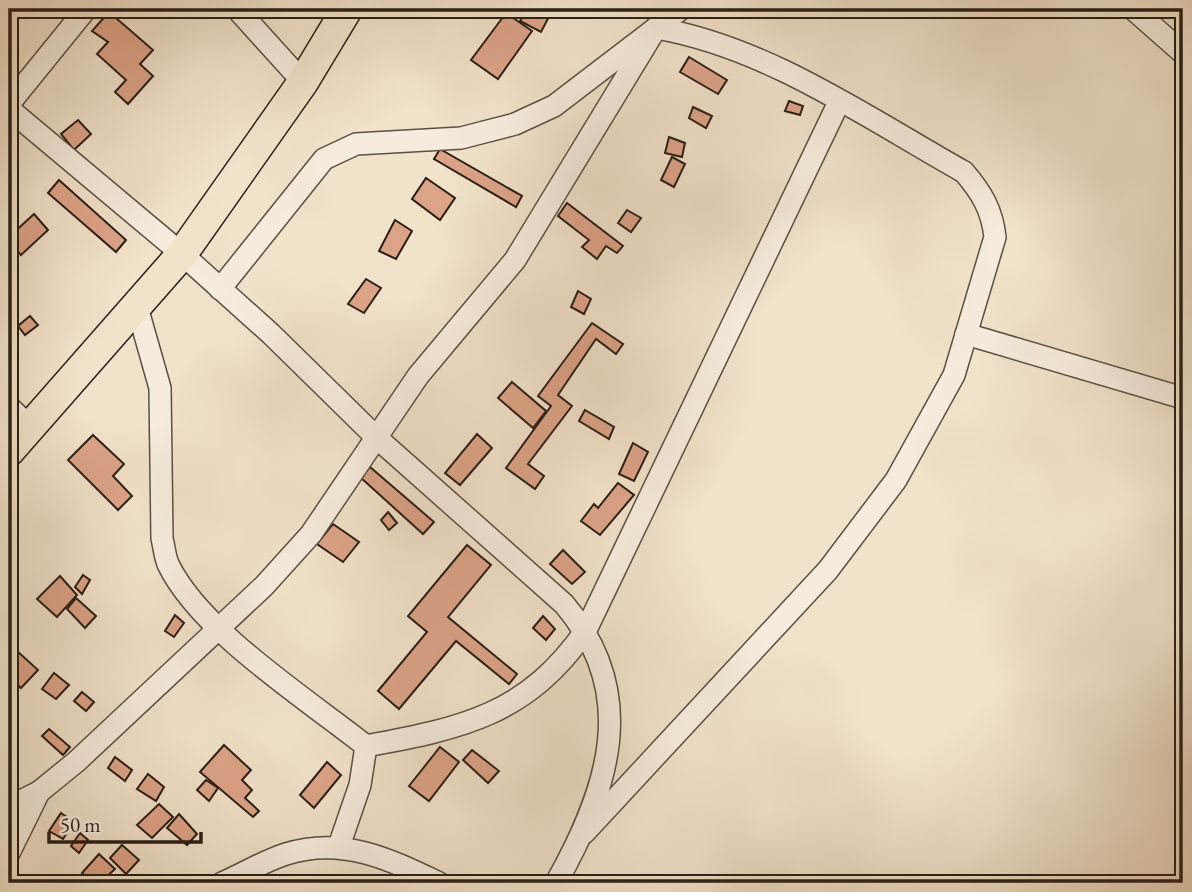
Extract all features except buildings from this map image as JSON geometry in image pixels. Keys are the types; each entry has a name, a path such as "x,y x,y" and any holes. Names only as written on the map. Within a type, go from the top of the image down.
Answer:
{"highway":[{"path":"9,451 19,417 137,307 182,254 303,82 347,9"}],"street":[{"path":"86,9 9,107 182,254 271,334 377,438 564,604 586,630 600,663 611,719 606,772 584,833 556,883"},
{"path":"237,9 303,82"},
{"path":"220,289 324,159 356,144 461,138 515,124 554,106 681,9"},
{"path":"1133,9 1183,53"},
{"path":"584,833 828,570 896,480 954,374 995,237 993,216 980,191 964,172 755,57 685,33 656,28"},
{"path":"9,807 39,792 264,586 311,534 418,376 515,260 656,28"},
{"path":"366,746 461,726 495,713 530,691 564,661 586,630 839,102"},
{"path":"137,307 160,388 162,538 167,563 180,584 218,629 366,746"},
{"path":"966,334 1183,398"},
{"path":"339,846 360,785 366,746"},
{"path":"9,853 39,792"},
{"path":"222,883 286,854 339,846 384,856 439,883"}]}
